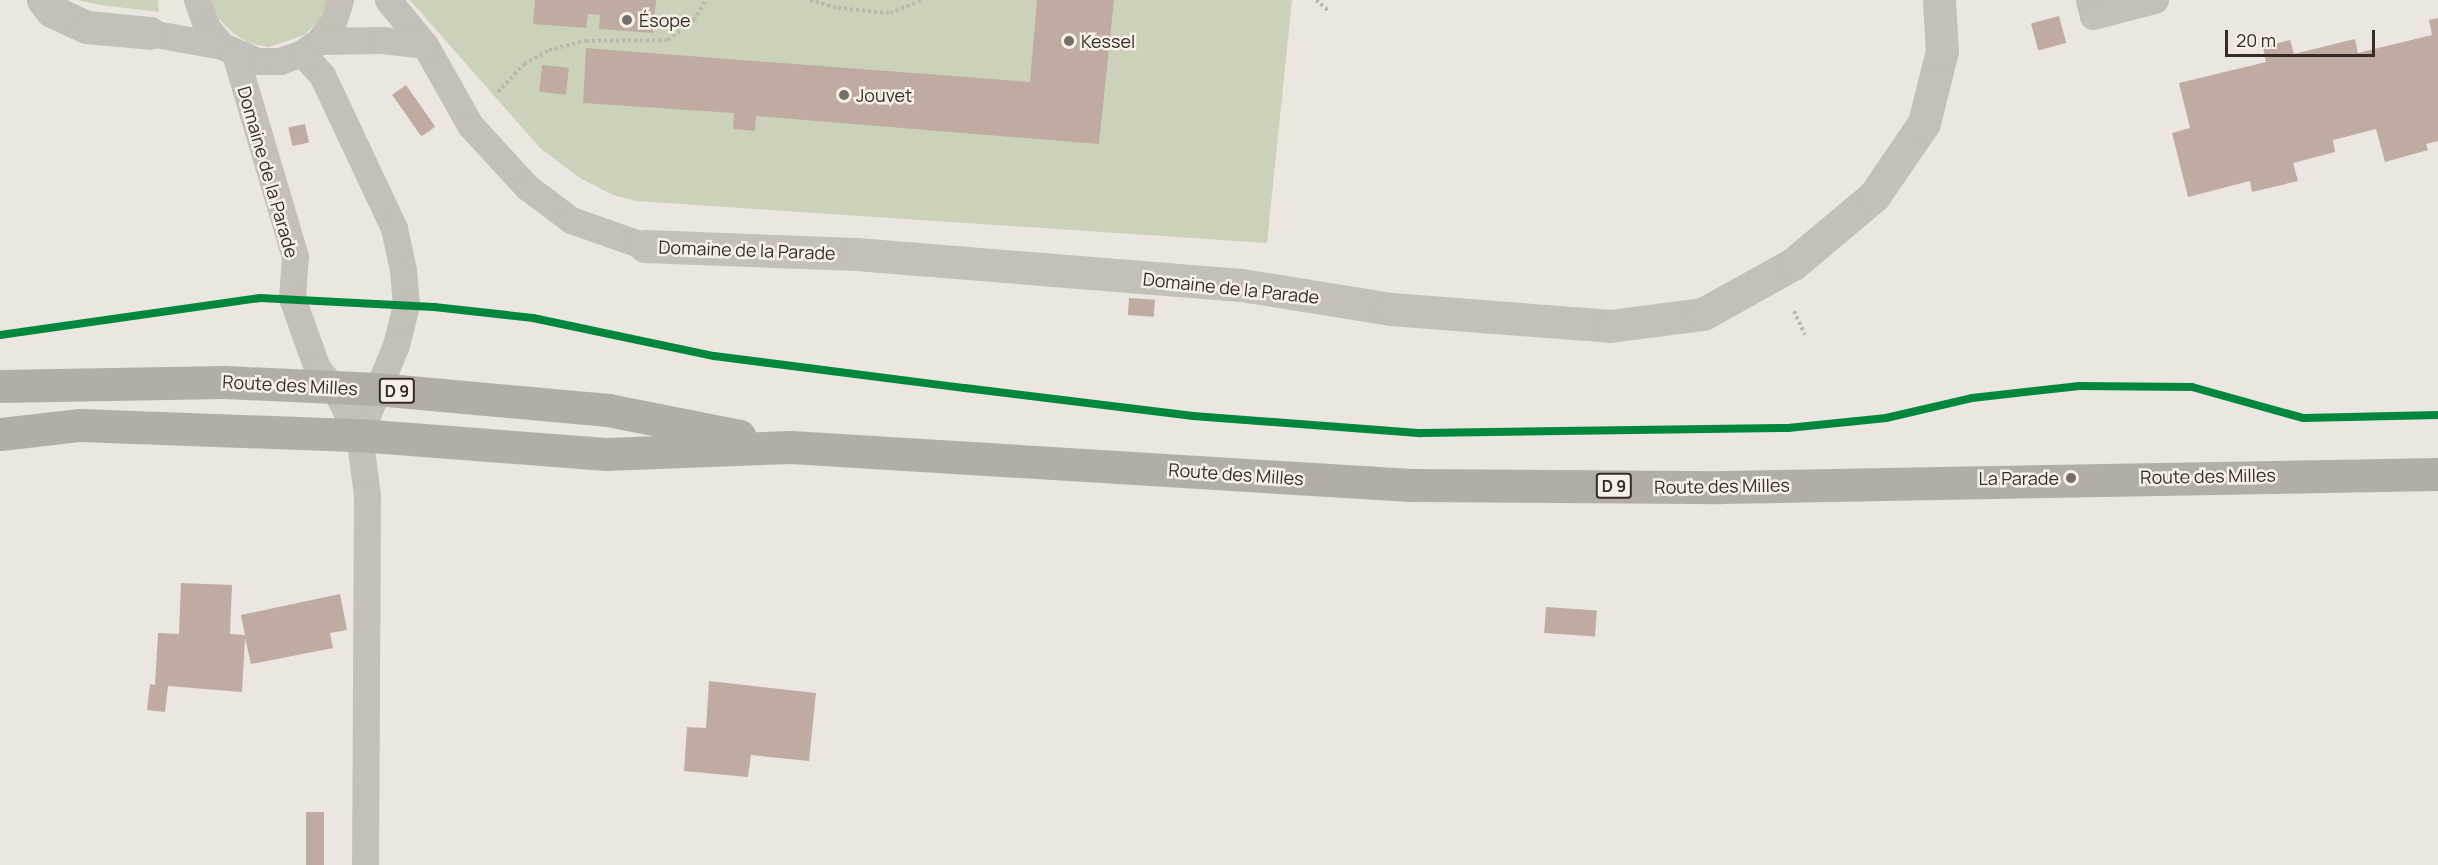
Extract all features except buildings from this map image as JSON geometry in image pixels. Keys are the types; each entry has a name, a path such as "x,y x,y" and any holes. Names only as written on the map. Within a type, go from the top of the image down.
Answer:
{"main road":[{"name":"Route des Milles","path":"0,386 224,382 377,389 608,410 791,447"},
{"name":"Route des Milles","path":"0,434 80,425 359,435 606,454 791,447 1411,485 1721,487 2438,474"}],"street":[{"name":"Domaine de la Parade","path":"44,0 52,11 87,27 150,33"},
{"name":"Domaine de la Parade","path":"645,246 856,254 1231,284 1391,309 1610,326 1703,314 1793,264 1875,196 1924,123 1942,51 1939,0"}],"lane":[{"name":"Domaine de la Parade","path":"197,0 207,28 229,50 295,256 292,298 317,368 334,388 359,435"},
{"path":"340,0 333,22 311,47 394,228 406,305 396,345 359,435 367,495 365,865"},
{"name":"Domaine de la Parade","path":"388,0 425,45 470,125 527,187 571,220 645,246"},
{"path":"2089,0 2093,16 2155,0"},
{"name":"Domaine de la Parade","path":"150,33 229,50 257,61 280,61 311,47 382,40 425,45"}],"path":[{"path":"470,125 524,64 549,50 586,41 668,40 694,20 706,0"},
{"path":"810,0 838,8 890,13 922,0"},
{"path":"1316,0 1330,12"}],"green space":[{"path":"78,0 158,0 159,12 100,5"},
{"path":"211,0 328,0 319,20 305,35 269,47 249,43 233,33 219,19"},
{"path":"410,0 1292,0 1267,243 636,201 613,195 580,178 540,148"}],"cycle path":[{"path":"0,335 260,298 434,307 533,318 714,356 1193,416 1421,433 1788,428 1886,418 1972,398 2079,386 2192,387 2303,418 2438,415"}],"place":[{"name":"Ésope","path":"627,20"},
{"name":"Kessel","path":"1069,41"},
{"name":"Jouvet","path":"844,95"},
{"name":"La Parade","path":"2071,478"}]}
